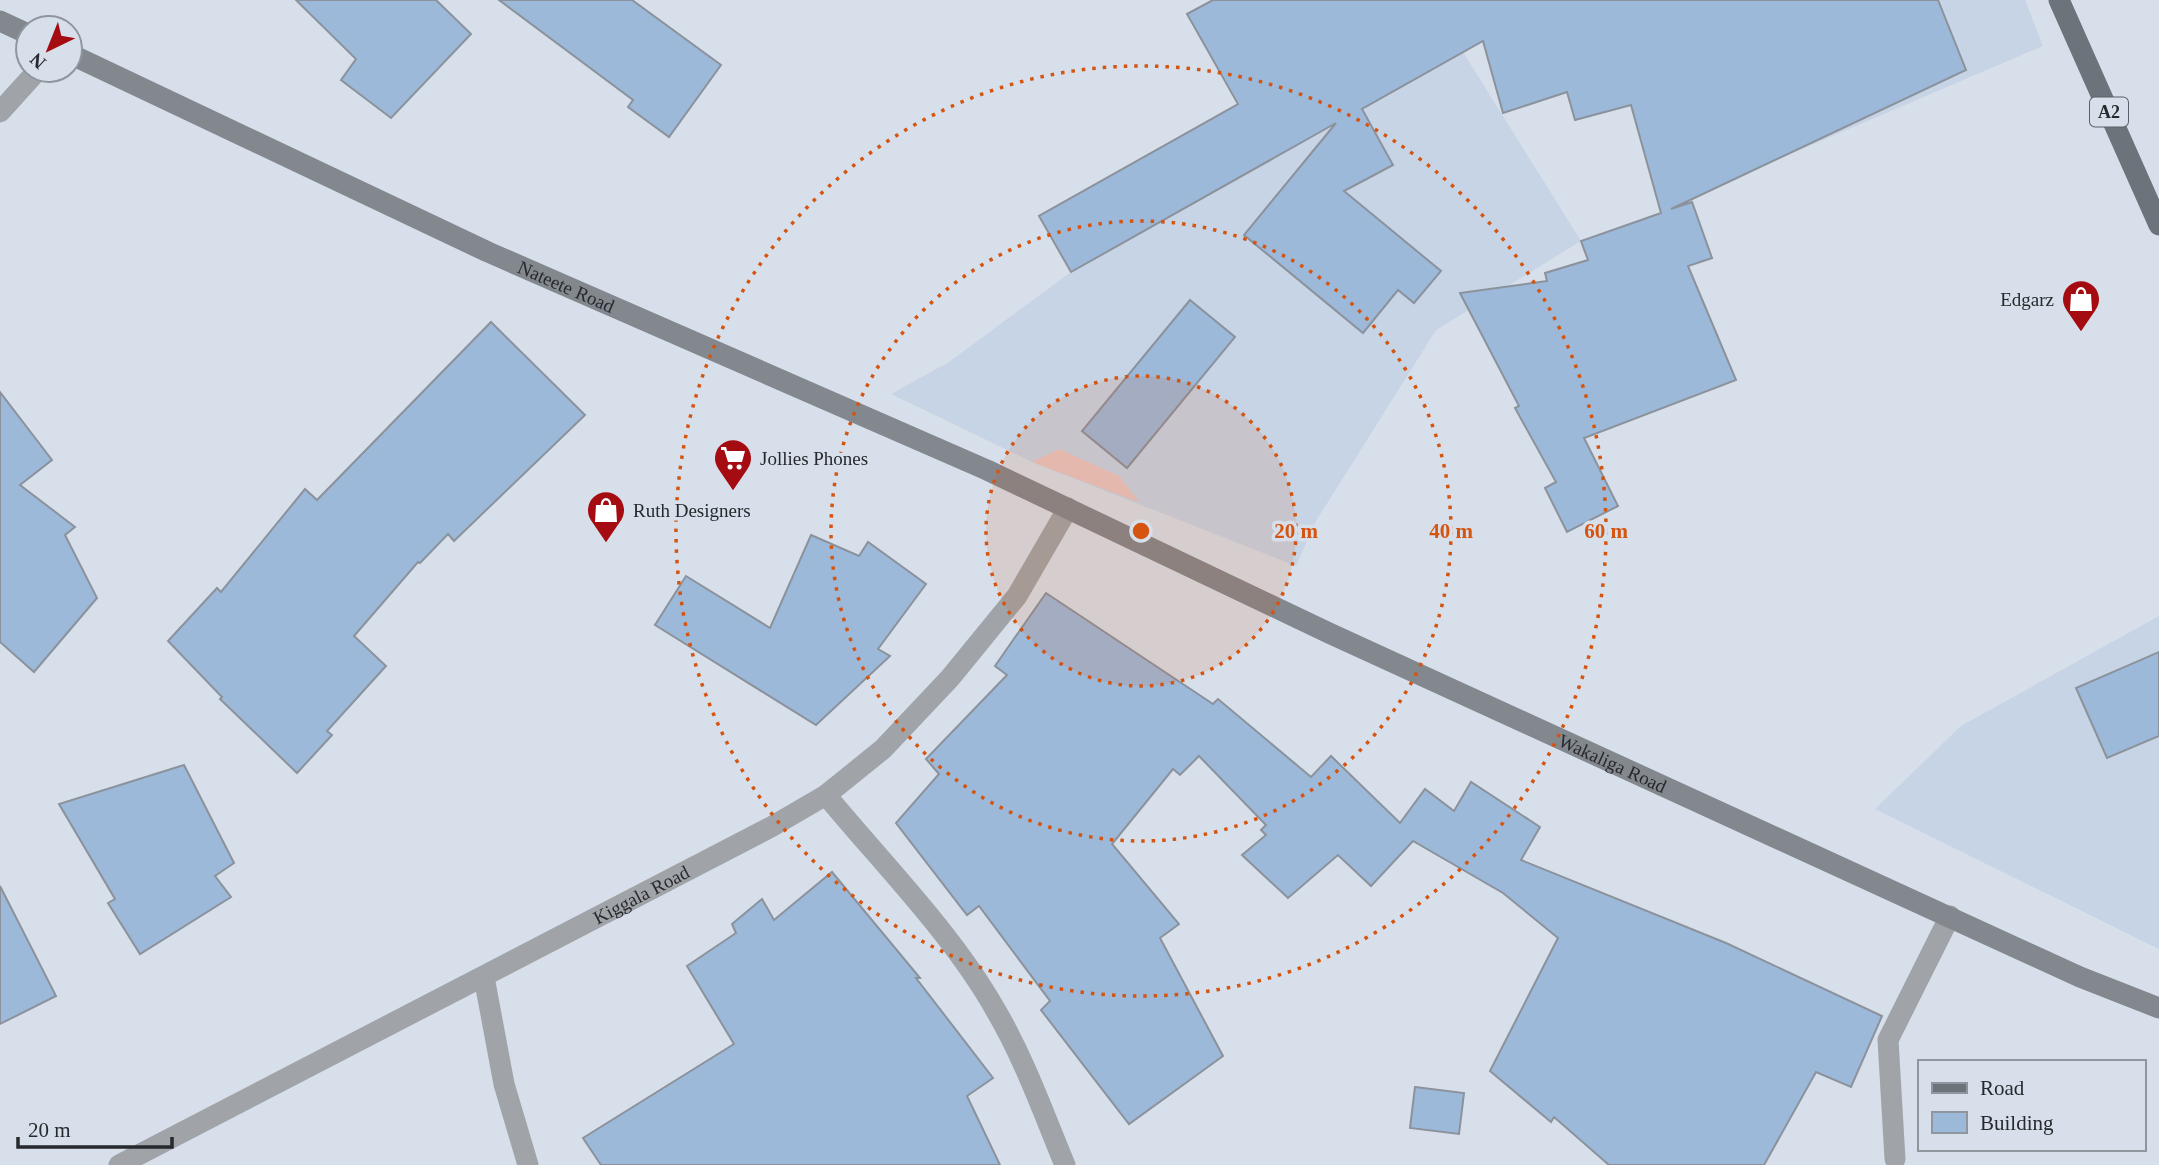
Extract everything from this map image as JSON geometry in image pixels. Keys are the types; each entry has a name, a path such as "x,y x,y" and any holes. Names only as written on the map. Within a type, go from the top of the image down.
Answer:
{"main road":[{"name":"A2","path":"2059,0 2159,225"},
{"name":"Nateete Road","path":"84,61 488,252 1068,508"},
{"name":"Wakaliga Road","path":"1068,508 1329,633 2080,977 2159,1008"}],"street":[{"path":"0,112 25,84"},
{"name":"Kiggala Road","path":"120,1165 771,827 826,795 883,749 950,678 1017,596 1068,508"},
{"path":"826,795 962,958 995,1008 1023,1062 1065,1165"},
{"path":"1895,1159 1888,1040 1950,916"},
{"path":"484,976 504,1084 528,1165"}],"shaded area":[{"path":"1722,0 2025,0 2043,46 1755,169 1728,79"},
{"path":"1463,52 1581,241 1436,330 1316,521 1296,566 1032,462 891,394 949,362 1071,272"},
{"path":"1059,449 1119,476 1139,502 1032,462"},
{"path":"2159,616 2159,949 1875,809 1961,726"}],"building":[{"path":"296,0 436,0 471,34 391,118 341,80 356,59"},
{"path":"499,0 632,0 721,65 669,137 628,107 633,100"},
{"path":"1213,0 1938,0 1966,70 1671,209 1692,202 1712,258 1688,266 1736,380 1584,438 1618,506 1567,532 1545,488 1556,482 1515,408 1519,406 1460,293 1547,281 1545,273 1588,260 1581,241 1661,213 1631,105 1575,120 1567,92 1503,113 1483,41 1362,109 1393,165 1344,191 1441,271 1414,303 1398,290 1363,333 1244,235 1336,123 1071,272 1039,216 1238,104 1187,14"},
{"path":"1190,300 1235,337 1127,468 1082,431"},
{"path":"491,322 585,415 454,541 448,534 418,562 354,636 386,666 327,731 332,735 297,773 220,699 222,697 168,641 217,588 221,592 305,489 317,500"},
{"path":"0,392 52,460 20,485 75,527 65,535 97,598 34,672 0,642"},
{"path":"811,535 859,556 868,542 926,584 878,649 890,656 816,725 655,625 686,576 770,628"},
{"path":"1046,593 1213,704 1218,699 1311,777 1331,756 1400,823 1425,789 1454,811 1471,782 1540,827 1521,860 1726,943 1882,1016 1851,1087 1816,1072 1764,1165 1609,1165 1554,1117 1551,1122 1490,1071 1558,938 1503,893 1413,841 1371,886 1338,855 1288,898 1242,855 1266,835 1261,830 1266,825 1199,756 1180,775 1173,769 1112,844 1179,924 1160,938 1223,1056 1129,1124 1041,1010 1050,1001 979,906 967,915 896,823 939,774 926,759 1007,675 995,666"},
{"path":"2159,652 2159,736 2107,758 2076,688"},
{"path":"184,765 234,863 215,876 231,897 140,954 108,903 115,899 59,804"},
{"path":"832,872 920,978 916,978 993,1078 967,1096 1000,1165 601,1165 583,1138 734,1044 687,966 736,933 732,924 762,899 774,920"},
{"path":"0,886 56,996 0,1024"},
{"path":"1415,1087 1464,1093 1459,1134 1410,1128"}],"place":[{"name":"Edgarz","path":"2081,333"},
{"name":"Jollies Phones","path":"733,492"},
{"name":"Ruth Designers","path":"606,544"}]}
